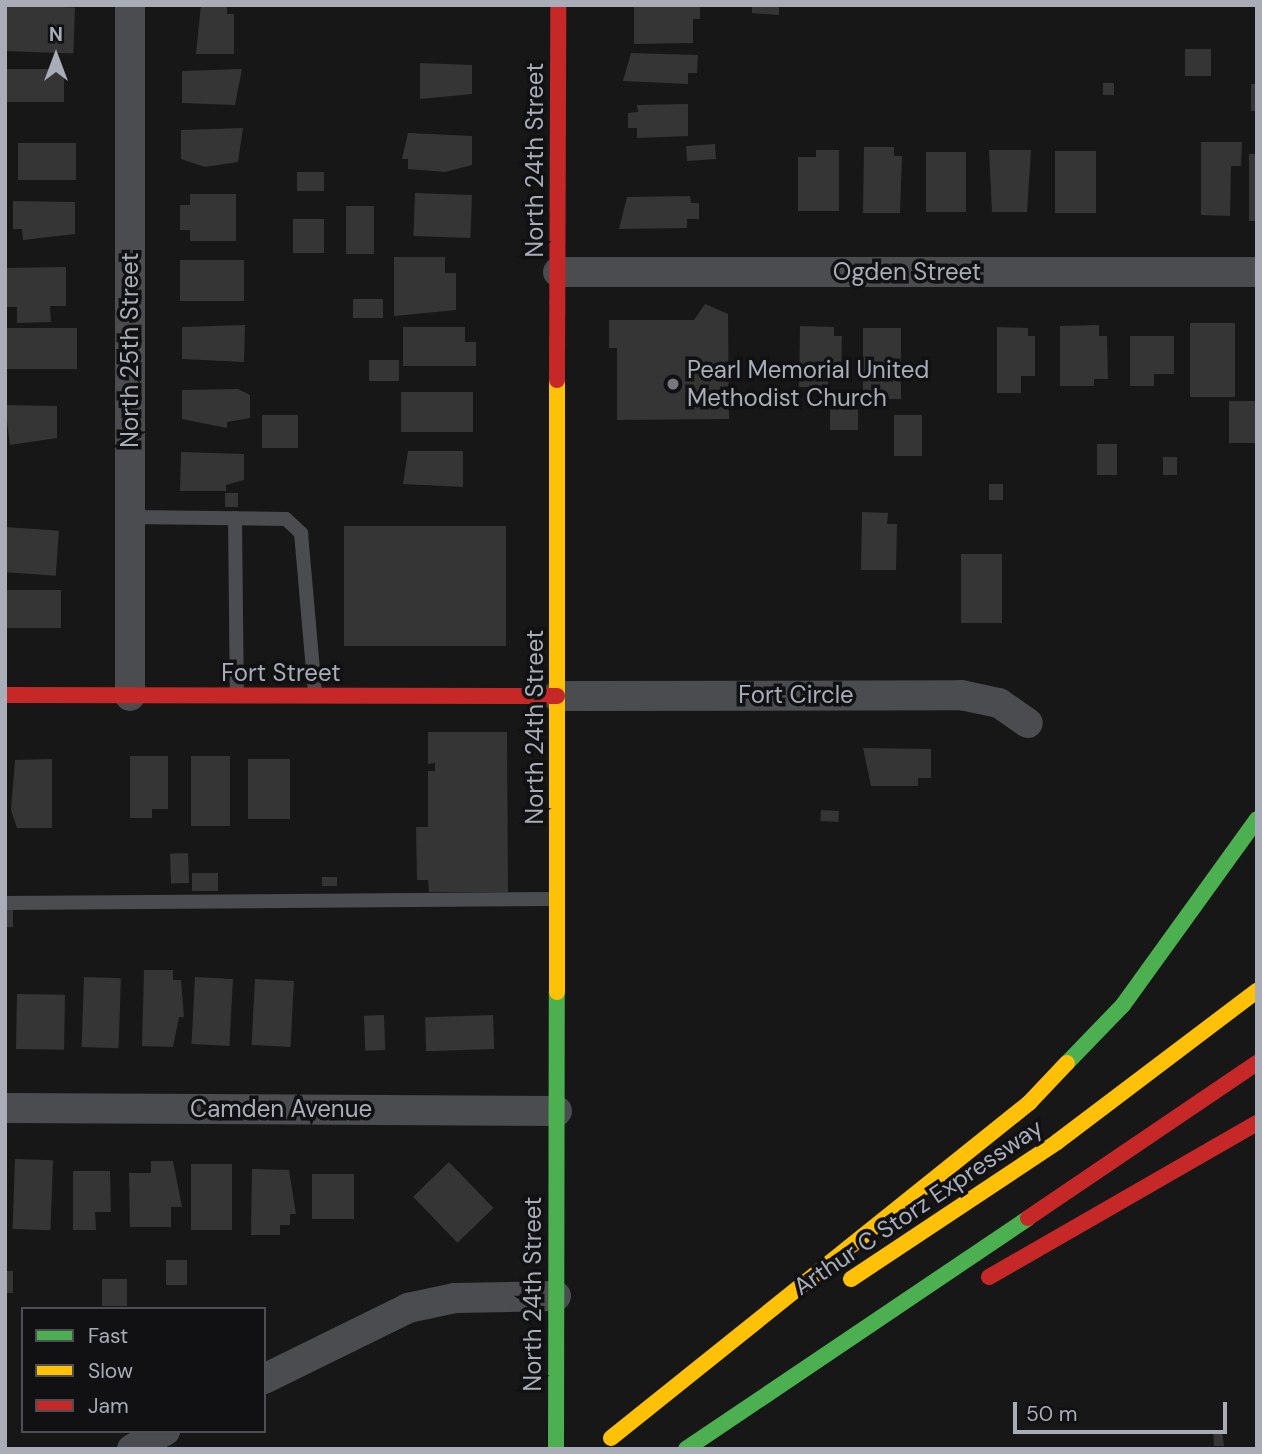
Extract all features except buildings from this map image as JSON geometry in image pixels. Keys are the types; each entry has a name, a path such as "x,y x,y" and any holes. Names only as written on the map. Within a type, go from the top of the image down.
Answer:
{"main road":[{"name":"North 24th Street","path":"555,1449 558,5"},
{"name":"Fort Street","path":"5,695 557,696"},
{"path":"611,1438 1029,1103 1123,1005 1257,818"},
{"name":"Arthur C Storz Expressway","path":"840,1286 1079,1126 1257,991"},
{"path":"687,1449 1257,1063"},
{"path":"967,1290 1257,1124"},
{"name":"Arthur C Storz Expressway","path":"594,1449 794,1317"},
{"path":"694,1449 884,1338"}],"street":[{"name":"North 25th Street","path":"130,5 130,696"},
{"name":"Ogden Street","path":"558,272 1257,272"},
{"name":"Fort Circle","path":"557,696 961,695 999,703 1028,723"},
{"name":"Camden Avenue","path":"5,1108 557,1111"},
{"path":"266,1378 408,1308 455,1298 556,1296"},
{"path":"132,1449 161,1433"}],"lane":[{"path":"130,517 286,519 300,533 315,696"},
{"path":"234,518 237,696"},
{"path":"5,903 557,899"}],"traffic: fast":[{"path":"1067,1063 1123,1005 1257,819"},
{"path":"556,1449 557,992"},
{"path":"686,1449 1028,1218"}],"traffic: slow":[{"path":"557,380 557,992"},
{"path":"851,1279 1057,1142 1257,991"},
{"path":"611,1438 1029,1103 1067,1063"}],"traffic: jam":[{"path":"557,380 558,5"},
{"path":"5,695 557,696"},
{"path":"1028,1218 1257,1063"},
{"path":"989,1277 1257,1123"}],"place":[{"name":"Pearl Memorial United Methodist Church","path":"673,384"}]}
